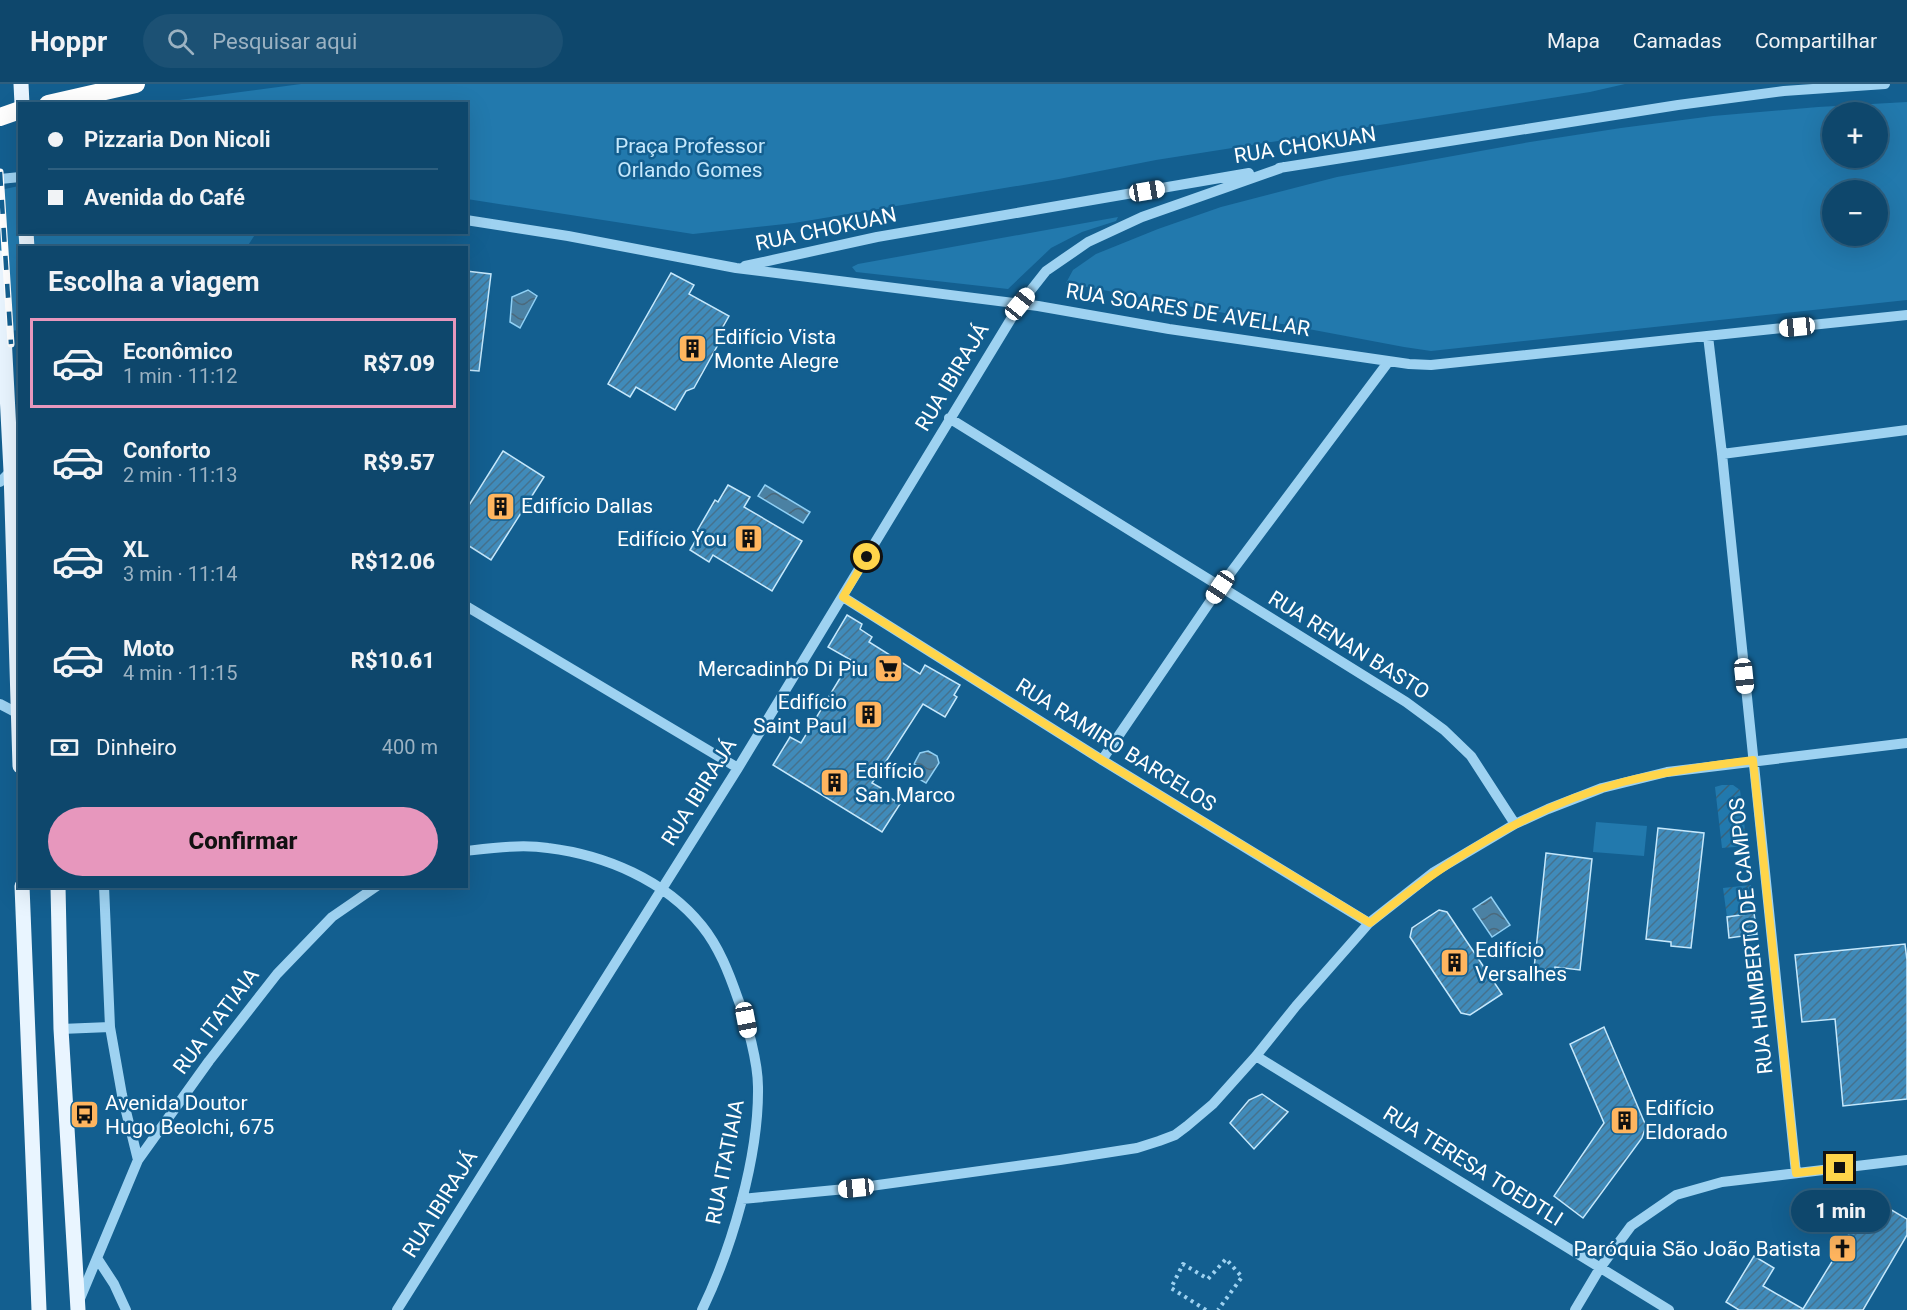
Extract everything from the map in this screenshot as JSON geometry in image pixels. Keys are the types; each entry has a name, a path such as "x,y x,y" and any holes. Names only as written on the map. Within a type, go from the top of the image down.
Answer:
{"highway":[{"path":"56,102 136,84"},
{"path":"0,117 18,111"}],"main road":[{"path":"21,84 22,102"},
{"path":"0,258 11,471 18,684"},
{"path":"22,888 39,1310"},
{"path":"58,888 62,1029 77,1309"}],"street":[{"name":"RUA CHOKUAN","path":"736,268 878,237 1284,167 1678,105 1784,91 1885,84"},
{"name":"RUA IBIRAJÁ","path":"397,1310 738,768 1020,304 1046,271 1088,242 1142,217 1284,167"},
{"path":"0,179 18,177"},
{"name":"RUA SOARES DE AVELLAR","path":"468,220 545,232 736,268 1020,304 1169,329 1431,365 1907,315"},
{"name":"RUA HUMBERTO DE CAMPOS","path":"1708,336 1796,1173"},
{"path":"1102,760 1220,587 1389,361"},
{"name":"RUA RENAN BASTO","path":"949,418 1406,702 1444,730 1471,756 1515,824"},
{"path":"1722,454 1907,430"},
{"path":"0,482 11,471"},
{"name":"RUA RAMIRO BARCELOS","path":"843,597 1102,760 1370,923"},
{"path":"468,607 738,768"},
{"path":"0,704 18,714"},
{"path":"742,1199 856,1188 1137,1148 1167,1138 1187,1126 1213,1104 1370,923 1434,872 1515,824 1582,795 1623,782 1667,772 1907,743"},
{"name":"RUA ITATIAIA","path":"468,851 490,848 547,848 605,860 662,888 702,926 727,966 746,1020 758,1085 755,1130 742,1199 718,1276 702,1310"},
{"path":"104,888 110,1027 122,1095 138,1160"},
{"name":"RUA ITATIAIA","path":"77,1309 138,1160 209,1060 277,974 332,916 374,888"},
{"path":"62,1029 110,1027"},
{"name":"RUA TERESA TOEDTLI","path":"1256,1056 1669,1310"},
{"path":"1575,1310 1600,1268 1632,1226 1676,1195 1722,1182 1907,1160"},
{"path":"97,1258 114,1284 126,1310"}],"path":[{"path":"1206,1310 1172,1288 1183,1264 1208,1280 1226,1259 1242,1277 1218,1310"}],"green space":[{"name":"Praça Professor Orlando Gomes","path":"301,84 1625,84 1590,92 1156,160 1059,179 794,223 693,234 468,199 468,102 164,102"},
{"path":"1907,102 1907,300 1431,351 1066,283 1073,270 1096,254 1158,229 1221,207 1337,177 1530,142 1713,116 1822,107 1822,168 1888,168 1888,103"},
{"path":"18,186 18,234 255,234 248,246 18,246 18,330 0,332 0,190"},
{"path":"1118,217 1116,221 1082,232 1051,248 1008,289 856,272 852,267 858,264"},
{"path":"1733,785 1740,790 1747,846 1722,848 1715,787"},
{"path":"1596,822 1647,826 1644,856 1593,852"},
{"path":"1751,885 1754,913 1727,917 1723,888"}],"water":[{"path":"528,290 537,296 520,328 510,322 512,297"},
{"path":"765,485 810,512 803,523 758,496"},
{"path":"928,751 937,756 939,763 926,783 919,779 924,770 914,764 920,753"},
{"path":"1491,897 1510,925 1492,937 1473,909"}],"building":[{"path":"468,271 491,274 479,371 468,370"},
{"path":"671,273 694,285 689,294 729,316 720,332 720,341 694,388 686,391 675,410 636,387 630,397 608,384"},
{"name":"Edifício Dallas","path":"503,451 544,477 491,560 468,545 468,507"},
{"name":"Edifício You","path":"728,485 750,497 744,507 802,541 772,591 713,555 709,562 690,550 700,533 697,531 715,500 718,502"},
{"path":"847,615 862,624 860,629 872,637 869,642 920,674 925,665 960,685 954,695 957,697 945,717 923,704 872,783 881,788 879,791 900,804 882,832 773,765 790,737 801,743 851,660 828,647"},
{"path":"1658,828 1704,833 1691,948 1671,946 1671,942 1646,939"},
{"path":"1546,853 1592,859 1580,970 1555,967 1554,971 1534,969"},
{"name":"Edifício Versalhes","path":"1439,910 1447,912 1502,994 1470,1015 1461,1013 1410,937 1412,928"},
{"path":"1754,913 1757,934 1729,938 1727,917"},
{"path":"1905,944 1907,1099 1843,1106 1835,1019 1802,1022 1795,955"},
{"name":"Edifício Eldorado","path":"1604,1027 1646,1126 1642,1138 1583,1218 1554,1196 1604,1123 1570,1044"},
{"path":"1262,1094 1288,1112 1254,1149 1230,1123 1249,1100"},
{"path":"1871,1198 1907,1219 1907,1235 1863,1310 1739,1310 1726,1302 1754,1256 1774,1268 1763,1286 1803,1309"}],"railway":[{"path":"0,172 11,344"}],"place":[{"name":"Edifício Vista Monte Alegre","path":"693,349"},
{"name":"Edifício Dallas","path":"500,506"},
{"name":"Edifício You","path":"748,539"},
{"name":"Mercadinho Di Piu","path":"889,669"},
{"name":"Edifício Saint Paul","path":"868,714"},
{"name":"Edifício San Marco","path":"834,783"},
{"name":"Edifício Versalhes","path":"1454,962"},
{"name":"Avenida Doutor Hugo Beolchi, 675","path":"84,1115"},
{"name":"Edifício Eldorado","path":"1624,1120"},
{"name":"Paróquia São João Batista","path":"1842,1249"}],"route":[{"path":"867,557 843,597 1102,760 1370,923 1434,872 1515,824 1548,809 1623,782 1667,772 1753,760 1796,1173 1840,1168"}]}
